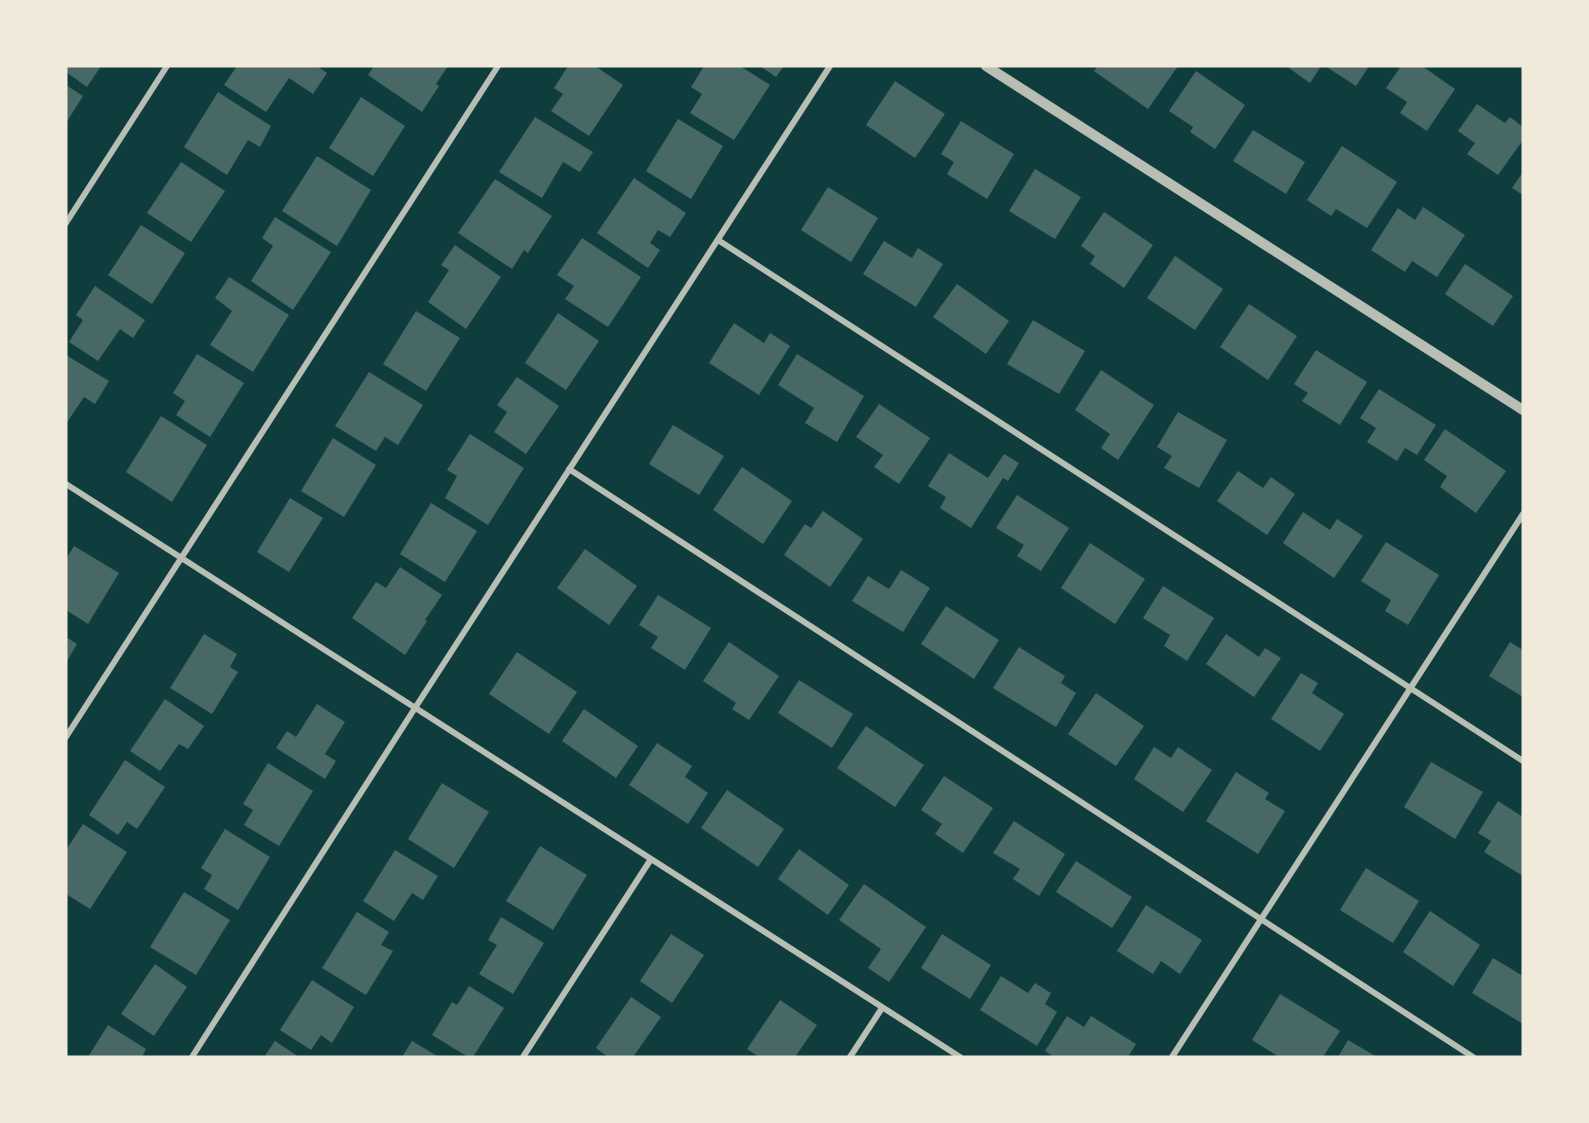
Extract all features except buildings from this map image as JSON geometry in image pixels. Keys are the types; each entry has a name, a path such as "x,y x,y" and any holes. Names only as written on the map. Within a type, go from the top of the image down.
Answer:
{"street":[{"path":"66,223 167,66"},
{"path":"66,737 498,66"},
{"path":"192,1057 830,66"},
{"path":"986,66 1523,410"},
{"path":"718,240 1523,761"},
{"path":"569,469 1473,1057"},
{"path":"66,484 960,1057"},
{"path":"1172,1057 1523,514"},
{"path":"524,1057 651,859"},
{"path":"850,1057 882,1008"}]}
